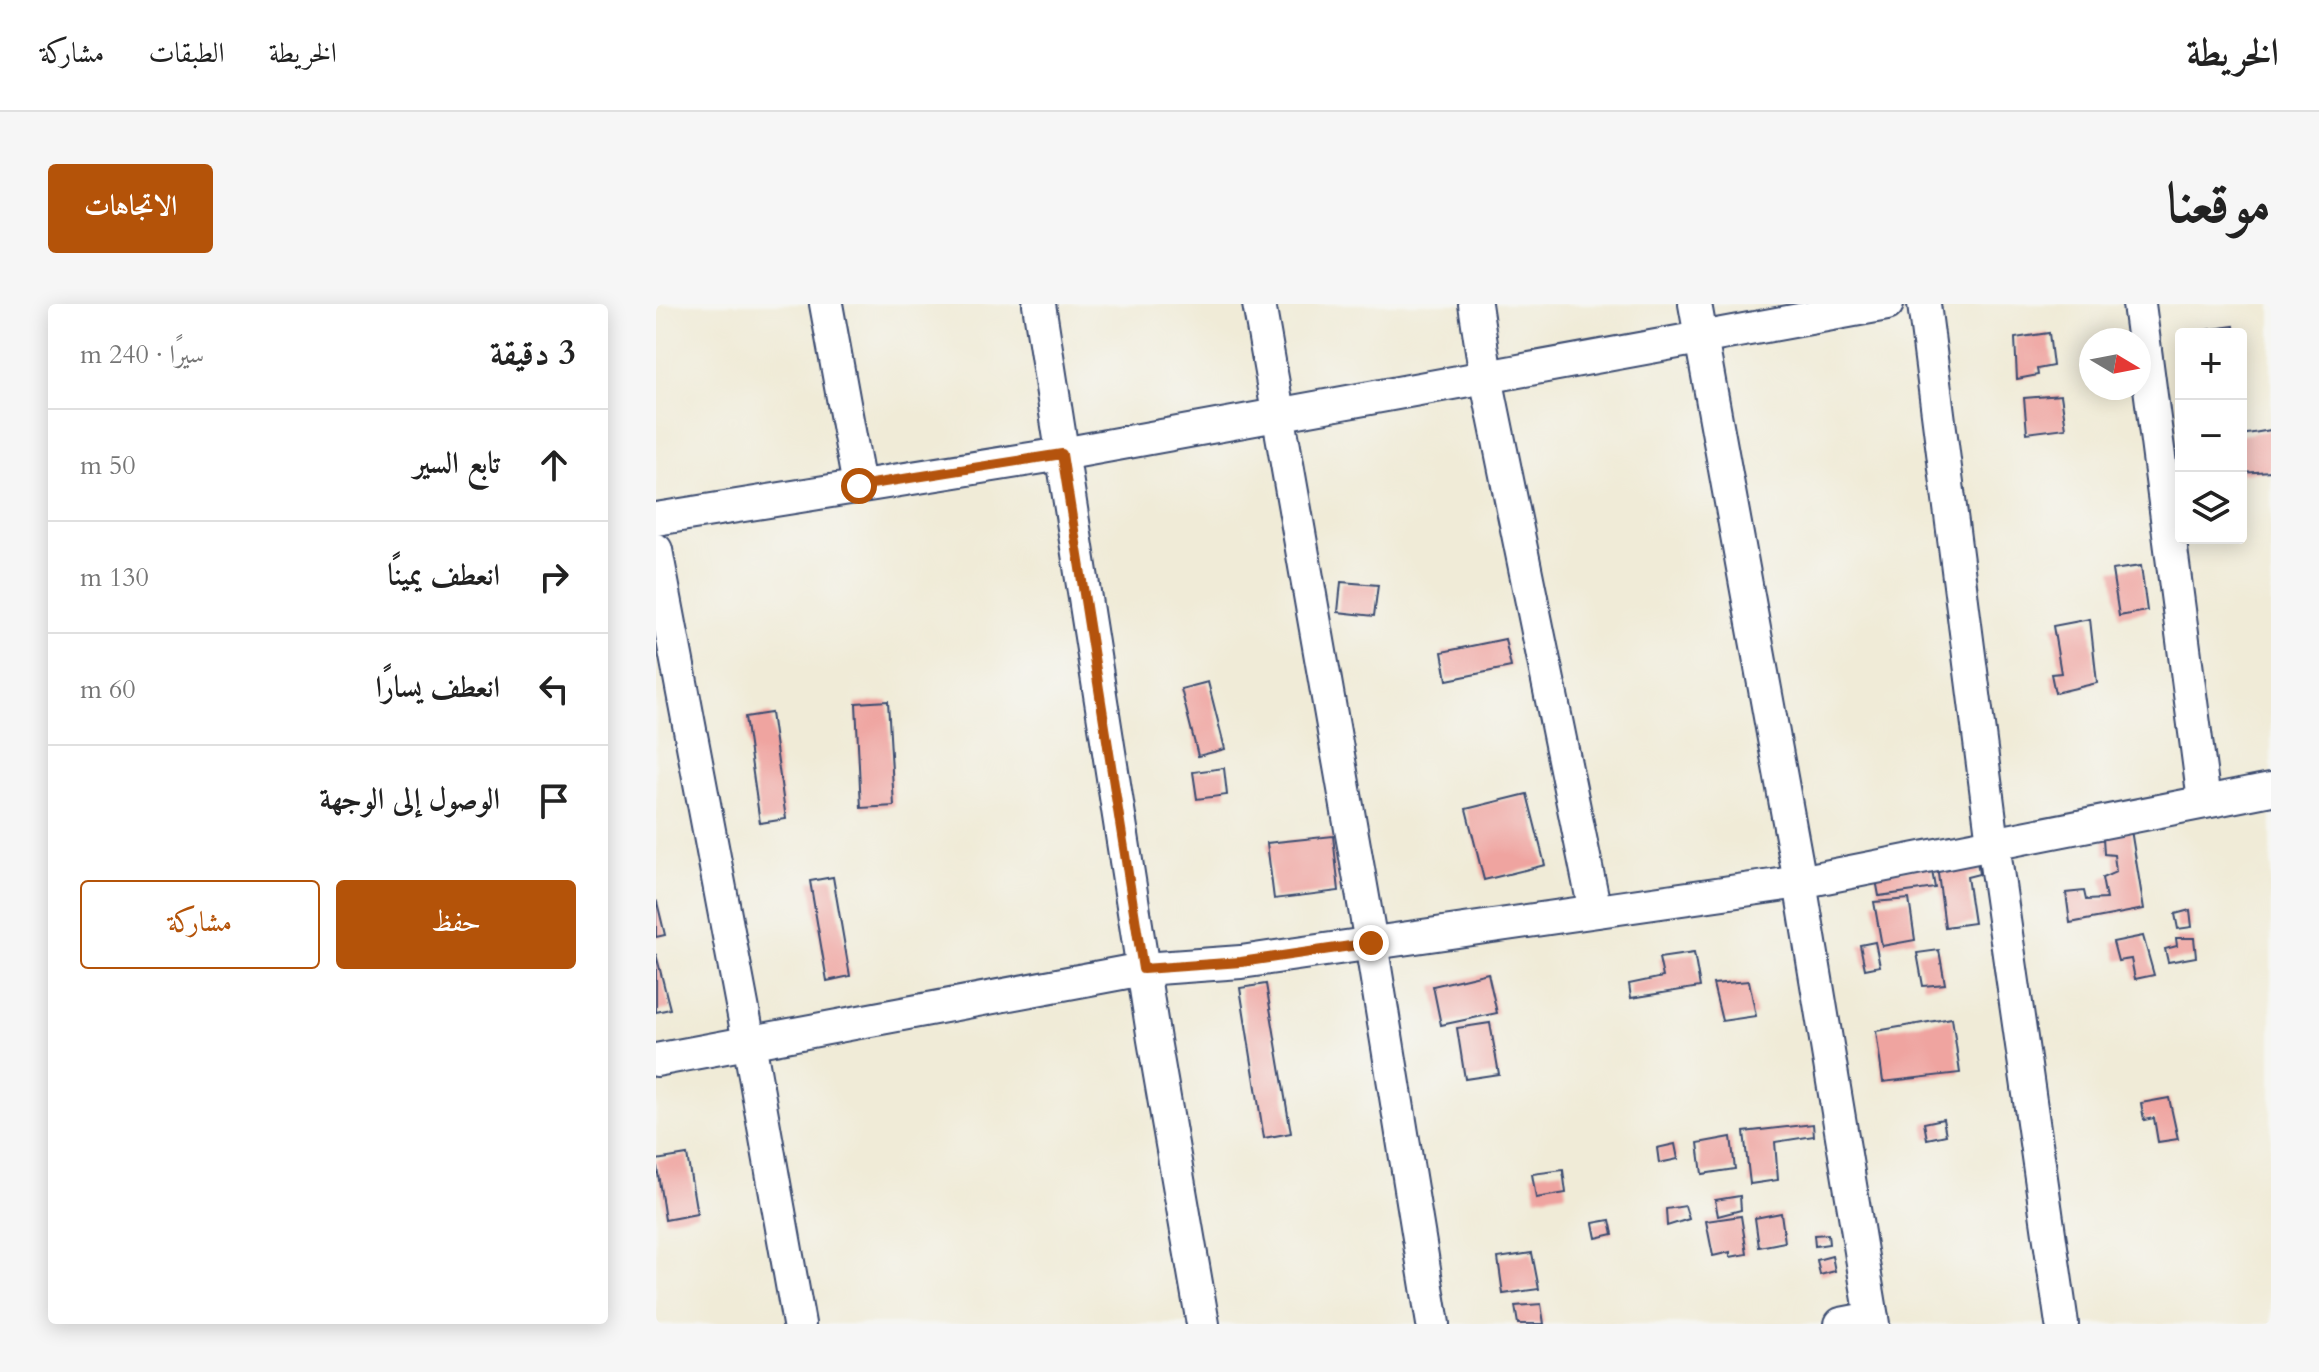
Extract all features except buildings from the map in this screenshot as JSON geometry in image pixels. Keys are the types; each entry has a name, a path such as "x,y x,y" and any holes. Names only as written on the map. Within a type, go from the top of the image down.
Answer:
{"street":[{"path":"826,304 859,486"},
{"path":"1039,304 1143,969 1203,1324"},
{"path":"1259,304 1371,943 1433,1324"},
{"path":"1475,304 1486,377 1595,911"},
{"path":"1695,304 1800,882 1862,1322"},
{"path":"656,519 1062,454 1887,304"},
{"path":"1924,304 1993,843 2062,1324"},
{"path":"2139,304 2204,801"},
{"path":"656,550 799,1324"},
{"path":"656,1060 1143,969 1241,962 1800,882 2271,789"}],"route":[{"path":"859,486 1062,454 1143,969 1241,962 1371,943"}]}
